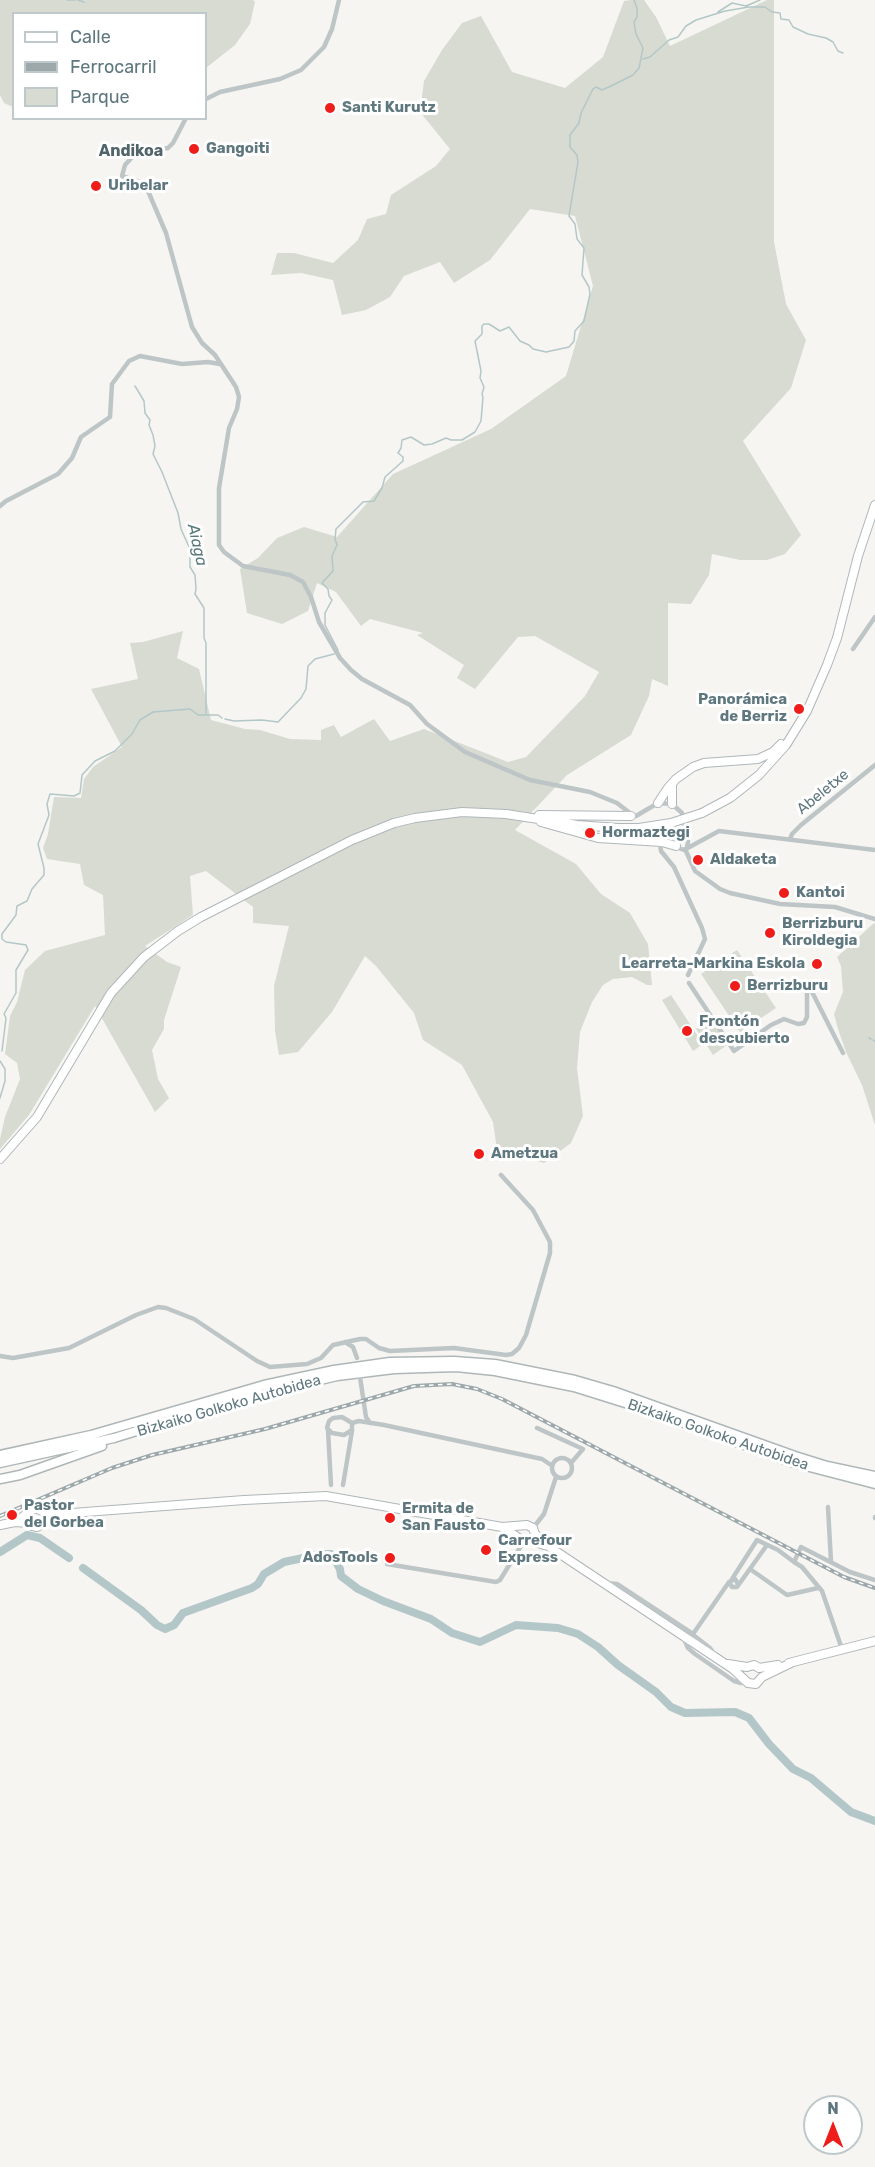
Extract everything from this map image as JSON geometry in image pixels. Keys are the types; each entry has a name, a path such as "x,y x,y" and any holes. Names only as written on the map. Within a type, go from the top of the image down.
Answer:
{"highway":[{"name":"Bizkaiko Golkoko Autobidea","path":"0,1455 91,1436 264,1384 390,1362 454,1361 495,1364 575,1380 613,1391 795,1456 875,1476"},
{"name":"Bizkaiko Golkoko Autobidea","path":"0,1463 78,1447 264,1393 367,1371 426,1367 495,1371 594,1392 794,1463 875,1484"},
{"path":"0,1479 39,1468 163,1424"}],"main road":[{"path":"512,814 608,828 639,828 671,823 702,813 730,798 759,775 786,744 800,723 827,665 875,505"},
{"path":"658,803 681,774 699,765 765,756 779,747 792,729 800,723"},
{"path":"672,785 672,804"},
{"path":"0,1159 37,1117 111,993 144,957 201,917 352,840 394,823 438,813 462,812 631,816"},
{"path":"528,817 548,825 598,838 677,842"},
{"path":"15,1522 35,1508 42,1512 59,1514 268,1498 326,1496 502,1527 527,1525 533,1534 548,1546 753,1684 793,1662"},
{"path":"42,1512 45,1517 43,1523"},
{"path":"27,1514 28,1523"},
{"path":"0,1525 15,1522 28,1523 35,1527 59,1514"},
{"path":"502,1527 520,1542"},
{"path":"520,1542 518,1530 521,1527"},
{"path":"520,1542 533,1534"},
{"path":"719,1660 747,1667 754,1665 759,1668 874,1642"},
{"path":"744,1679 747,1667"},
{"path":"759,1668 762,1677"}],"street":[{"path":"207,98 220,92 280,79 301,70 324,47 332,29 339,0"},
{"path":"185,120 168,148 134,155 125,165 122,176 145,184 166,233 192,327 202,343 221,364 236,387 239,397 229,428 219,488 219,544 224,552 243,566 290,574 303,582 311,597 319,622 340,658 351,670 362,679 410,705 428,724 465,752 530,780 590,792 617,803 631,816 636,816 658,803 672,804 682,813 688,841 689,862 695,871 720,889 780,904 835,908 875,919"},
{"path":"0,506 58,474 72,458 81,437 110,417 112,384 129,362 140,356 182,364 208,362 221,364"},
{"path":"854,649 875,616"},
{"name":"Abeletxe","path":"790,839 801,825 875,765"},
{"path":"684,826 677,842 680,850 718,831 875,850"},
{"path":"663,853 683,837 688,841"},
{"path":"646,842 663,853 674,867 704,934 704,943 688,975"},
{"path":"662,842 663,853"},
{"path":"689,983 734,1051 784,1018 798,1024 804,1023 807,1017 807,993 811,990 843,1053"},
{"path":"0,1356 13,1358 69,1348 136,1315 158,1307 194,1319 257,1361 270,1366 290,1366 321,1359 333,1345 360,1339 366,1339 379,1348 390,1351 454,1348 512,1354 519,1348 526,1335 550,1253 550,1242 533,1209 501,1175"},
{"path":"353,1347 360,1339"},
{"path":"345,1342 353,1347 357,1358"},
{"path":"360,1377 366,1417 370,1423"},
{"path":"359,1421 366,1411"},
{"path":"331,1485 327,1424 333,1418 342,1417 352,1423 359,1421 370,1423 542,1459 551,1465"},
{"path":"343,1485 352,1423"},
{"path":"537,1428 583,1449 571,1463 572,1470 569,1476 563,1479 556,1477 551,1465 555,1460 562,1458 571,1463"},
{"path":"328,1430 340,1435 352,1430"},
{"path":"533,1534 544,1514 556,1477"},
{"path":"828,1506 831,1562"},
{"path":"693,1634 731,1583 758,1540 778,1550 802,1567 822,1591 842,1649"},
{"path":"387,1564 496,1582 500,1580 520,1542"},
{"path":"731,1583 737,1580 738,1584 767,1545"},
{"path":"794,1562 801,1547 856,1574 875,1580"},
{"path":"750,1569 787,1595 818,1587"},
{"path":"602,1582 616,1584 693,1634 710,1648 719,1660"},
{"path":"693,1634 681,1635 688,1648 734,1681 744,1683 744,1679"}],"green space":[{"path":"0,0 253,0 255,2 250,24 235,45 207,67 207,12 12,12 12,107 4,103 0,95"},
{"path":"644,0 656,17 670,46 767,0 774,0 774,242 786,304 806,340 791,388 743,441 801,535 785,554 767,560 740,560 712,554 709,575 691,604 668,603 668,686 652,679 649,696 631,735 567,775 515,830 576,864 601,894 630,913 648,944 652,985 647,985 632,977 613,979 603,985 592,1002 580,1032 577,1068 583,1116 571,1143 544,1163 497,1150 493,1122 462,1065 423,1040 414,1013 376,966 365,956 332,1012 298,1052 279,1055 275,1031 274,986 289,926 253,923 253,907 206,871 190,876 193,915 145,946 167,962 181,967 164,1020 164,1029 152,1050 158,1079 169,1098 155,1112 95,1006 29,1115 0,1149 5,1117 20,1079 17,1063 5,1054 10,1016 17,1002 25,970 45,951 105,935 103,895 84,885 80,864 47,859 43,848 48,834 54,797 81,798 84,779 93,767 122,747 91,689 138,679 130,643 143,642 183,631 177,658 199,669 211,720 290,739 321,740 321,730 334,725 341,737 374,719 390,741 424,729 508,762 526,757 585,696 599,672 535,636 518,637 475,689 457,678 464,665 417,635 423,633 370,619 361,626 336,592 317,583 308,611 282,624 247,613 240,569 258,558 277,538 304,527 337,537 393,474 491,429 566,376 593,286 575,216 530,209 490,260 454,283 440,262 404,276 390,297 366,310 342,315 333,280 301,273 271,275 277,253 294,253 333,263 358,240 367,219 386,214 391,195 436,166 450,149 420,112 424,81 442,50 462,23 481,16 512,72 565,88 603,57 624,1"},
{"path":"874,923 875,1125 862,1085 846,1052 834,1014 843,992 841,966 837,957"},
{"name":"Berrizburu","path":"737,950 776,1008 740,1032 701,974"},
{"name":"Frontón descubierto","path":"671,995 703,1044 693,1051 662,1000"},
{"path":"711,1019 727,1045 713,1055 696,1029"}],"waterway":[{"path":"67,0 75,0"},
{"path":"78,0 84,2"},
{"path":"338,650 325,625 325,613 332,600 328,589 322,583 333,571 332,556 337,545 336,529 363,502 374,501 382,488 385,477 403,461 403,457 398,453 402,440 411,437 424,445 446,438 462,440 475,432 481,421 484,387 480,378 481,371 475,341 482,334 482,326 489,324 500,331 509,327 520,341 533,349 546,352 569,347 574,341 575,331 584,321 590,294 582,275 584,248 577,239 575,224 569,216 578,162 577,155 570,147 570,135 579,123 581,113 593,89 596,87 602,90 611,86 633,75 639,68 643,48 636,34 634,22 637,17 637,8 634,0"},
{"path":"718,12 732,3 746,6 760,0"},
{"path":"643,59 650,57 669,40 678,37 686,26 696,20 725,11 749,7 765,7 772,12 780,13 781,19 789,20 793,27 808,34 826,38 833,42 838,51 843,53"},
{"name":"Aiaga","path":"135,386 144,401 145,413 150,420 149,425 155,446 153,454 178,513 181,529 190,549 190,567 195,575 195,594 204,608 206,714"},
{"path":"225,719 278,722 301,698 306,689 308,666 315,659 334,654"},
{"path":"2,1051 6,1018 4,1014 16,993 16,970 28,950 26,945 6,942 2,939 2,934 16,915 17,906 27,901 32,889 44,875 38,844 49,815 47,804 50,794 74,796 80,793 82,775 95,761 115,751 132,734 140,720 153,712 190,709 198,715 218,715 222,718"},
{"path":"0,1061 5,1069 5,1081 0,1098"},
{"path":"0,1552 27,1535 40,1538 69,1558"},
{"path":"83,1568 165,1629 174,1625 183,1613 252,1588 258,1584 264,1574 284,1562 331,1554 340,1569 341,1576 358,1589 431,1619 452,1633 480,1642 516,1625 558,1628 578,1634 656,1692 671,1707 685,1713 735,1712 749,1718 769,1744 793,1769 811,1778 851,1812 875,1821"}],"railway":[{"path":"0,1516 112,1468 152,1455 265,1429 414,1386 452,1384 477,1389 502,1399 844,1577 875,1588"}],"place":[{"name":"Santi Kurutz","path":"330,108"},
{"name":"Gangoiti","path":"194,149"},
{"name":"Uribelar","path":"96,186"},
{"name":"Panorámica de Berriz","path":"799,709"},
{"name":"Hormaztegi","path":"590,833"},
{"name":"Aldaketa","path":"698,860"},
{"name":"Kantoi","path":"784,893"},
{"name":"Berrizburu Kiroldegia","path":"770,933"},
{"name":"Learreta-Markina Eskola","path":"817,964"},
{"name":"Berrizburu","path":"735,986"},
{"name":"Frontón descubierto","path":"687,1031"},
{"name":"Ametzua","path":"479,1154"},
{"name":"Pastor del Gorbea","path":"12,1515"},
{"name":"Ermita de San Fausto","path":"390,1518"},
{"name":"Carrefour Express","path":"486,1550"},
{"name":"AdosTools","path":"390,1558"}],"district":[{"name":"Andikoa","path":"131,151"}]}
